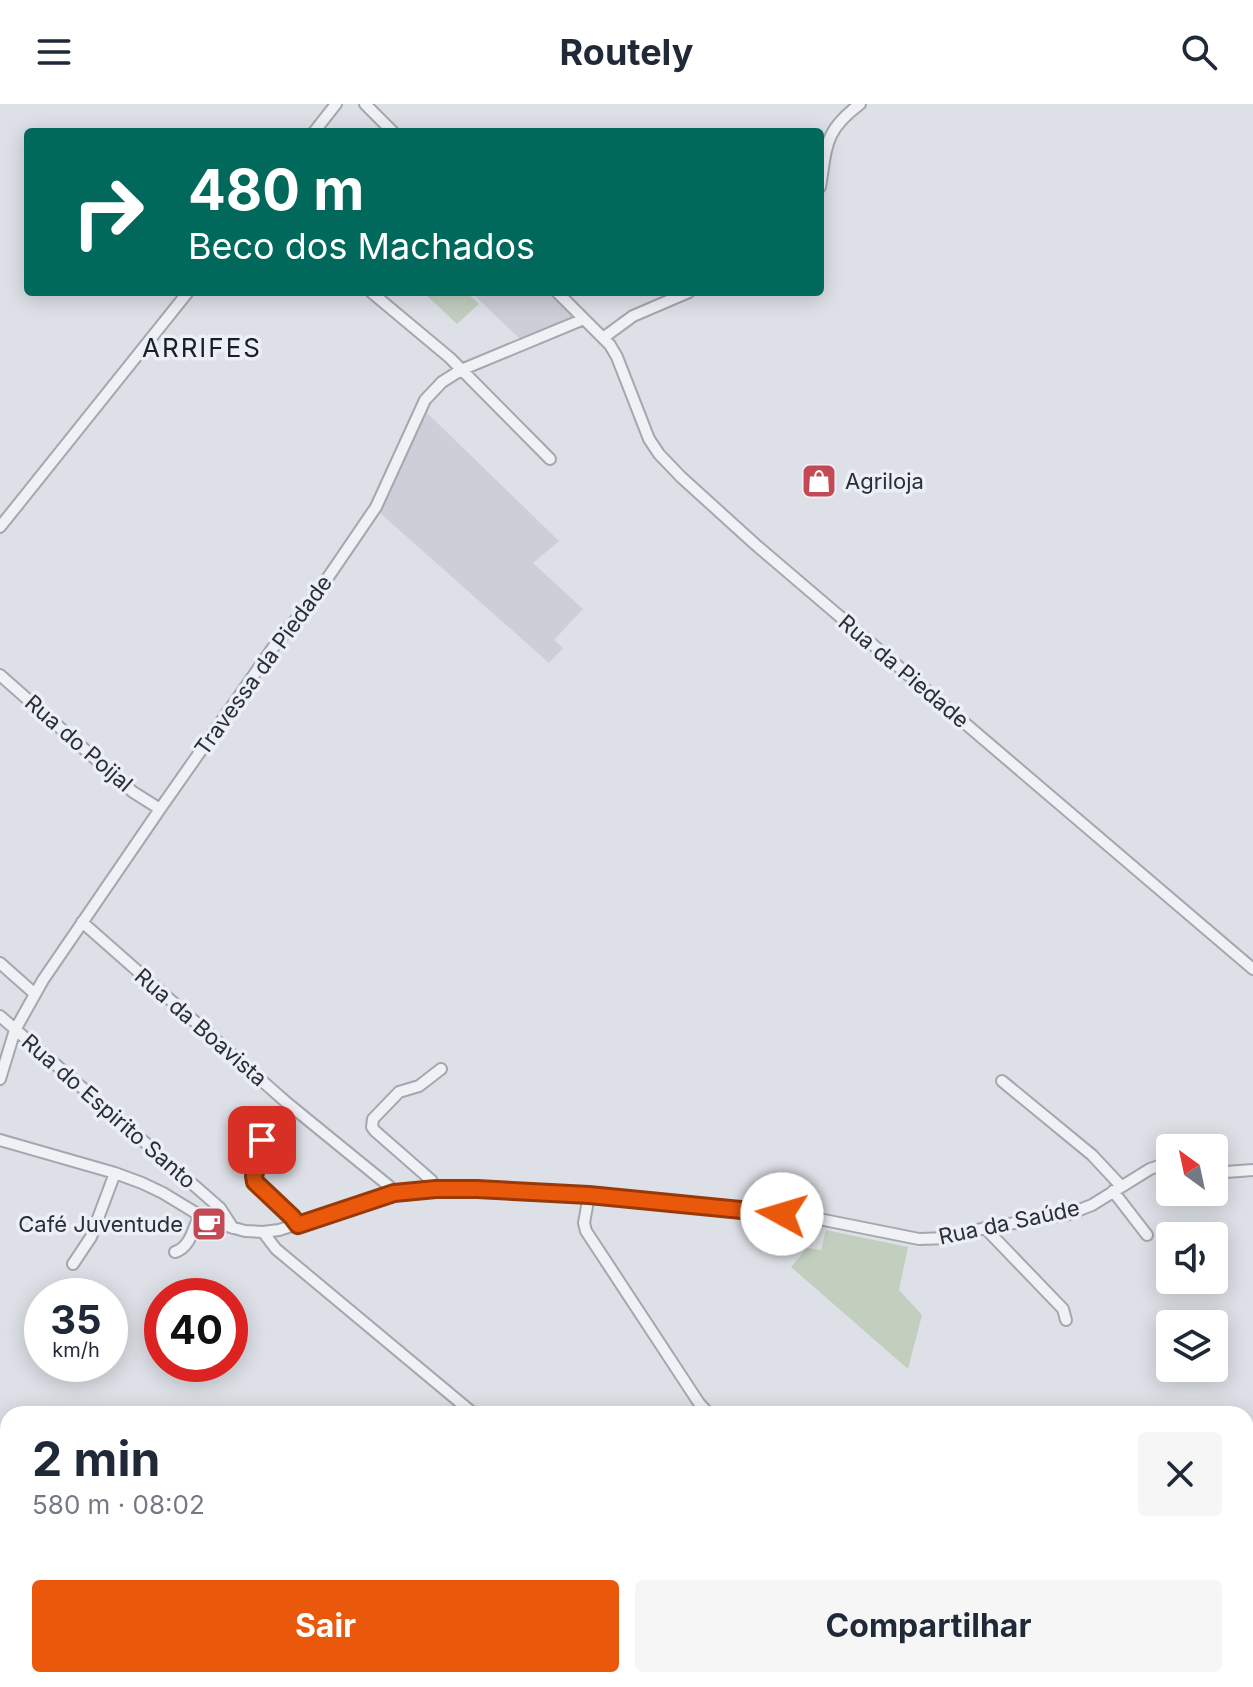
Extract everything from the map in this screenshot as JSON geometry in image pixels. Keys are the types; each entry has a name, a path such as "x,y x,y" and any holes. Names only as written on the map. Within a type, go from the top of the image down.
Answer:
{"street":[{"path":"317,128 336,104"},
{"path":"365,104 389,128"},
{"path":"824,167 835,126 860,104"},
{"path":"0,527 185,296"},
{"path":"376,296 450,358 550,459"},
{"name":"Rua da Piedade","path":"561,296 610,345 649,439 681,477 756,545 1253,969"},
{"path":"603,338 633,316 680,296"},
{"name":"Travessa da Piedade","path":"0,1079 15,1030 35,994 272,649 316,595 376,507 425,400 442,382 461,370 584,319"},
{"name":"Rua do Poijal","path":"0,675 133,792 160,809"},
{"name":"Rua da Boavista","path":"82,922 394,1193"},
{"path":"0,963 35,994"},
{"name":"Rua do Espirito Santo","path":"0,1016 220,1208 233,1228"},
{"path":"436,1189 431,1180 375,1131 372,1123 399,1092 419,1086 441,1069"},
{"path":"1002,1081 1092,1155 1147,1235"},
{"name":"Rua da Saúde","path":"0,1140 115,1173 153,1188 199,1216 233,1228 263,1232 298,1225 394,1193 477,1189 589,1195 803,1217 919,1239 949,1238 985,1228 1069,1214 1092,1205 1156,1167"},
{"path":"262,1140 255,1182 298,1225"},
{"path":"1228,1172 1253,1170"},
{"path":"73,1264 91,1237 115,1173"},
{"path":"772,1185 801,1211 803,1217"},
{"path":"589,1195 584,1223 586,1231 702,1406"},
{"path":"175,1252 187,1245 199,1216"},
{"path":"985,1228 1063,1309 1066,1320"},
{"path":"263,1232 276,1249 464,1406"}],"shaded area":[{"path":"475,296 556,296 569,309 572,317 568,322 521,340"},
{"path":"424,410 559,541 533,563 583,609 554,640 563,648 549,663 380,513"}],"green space":[{"path":"427,296 470,296 479,304 457,324"},
{"path":"826,1230 908,1247 899,1290 922,1315 908,1369 791,1267 807,1248 821,1250"}],"place":[{"name":"Agriloja","path":"819,481"},
{"name":"Café Juventude","path":"209,1224"}],"district":[{"name":"ARRIFES","path":"202,347"}],"route":[{"path":"262,1140 255,1182 298,1225 394,1193 436,1189 589,1195 782,1214"}]}
